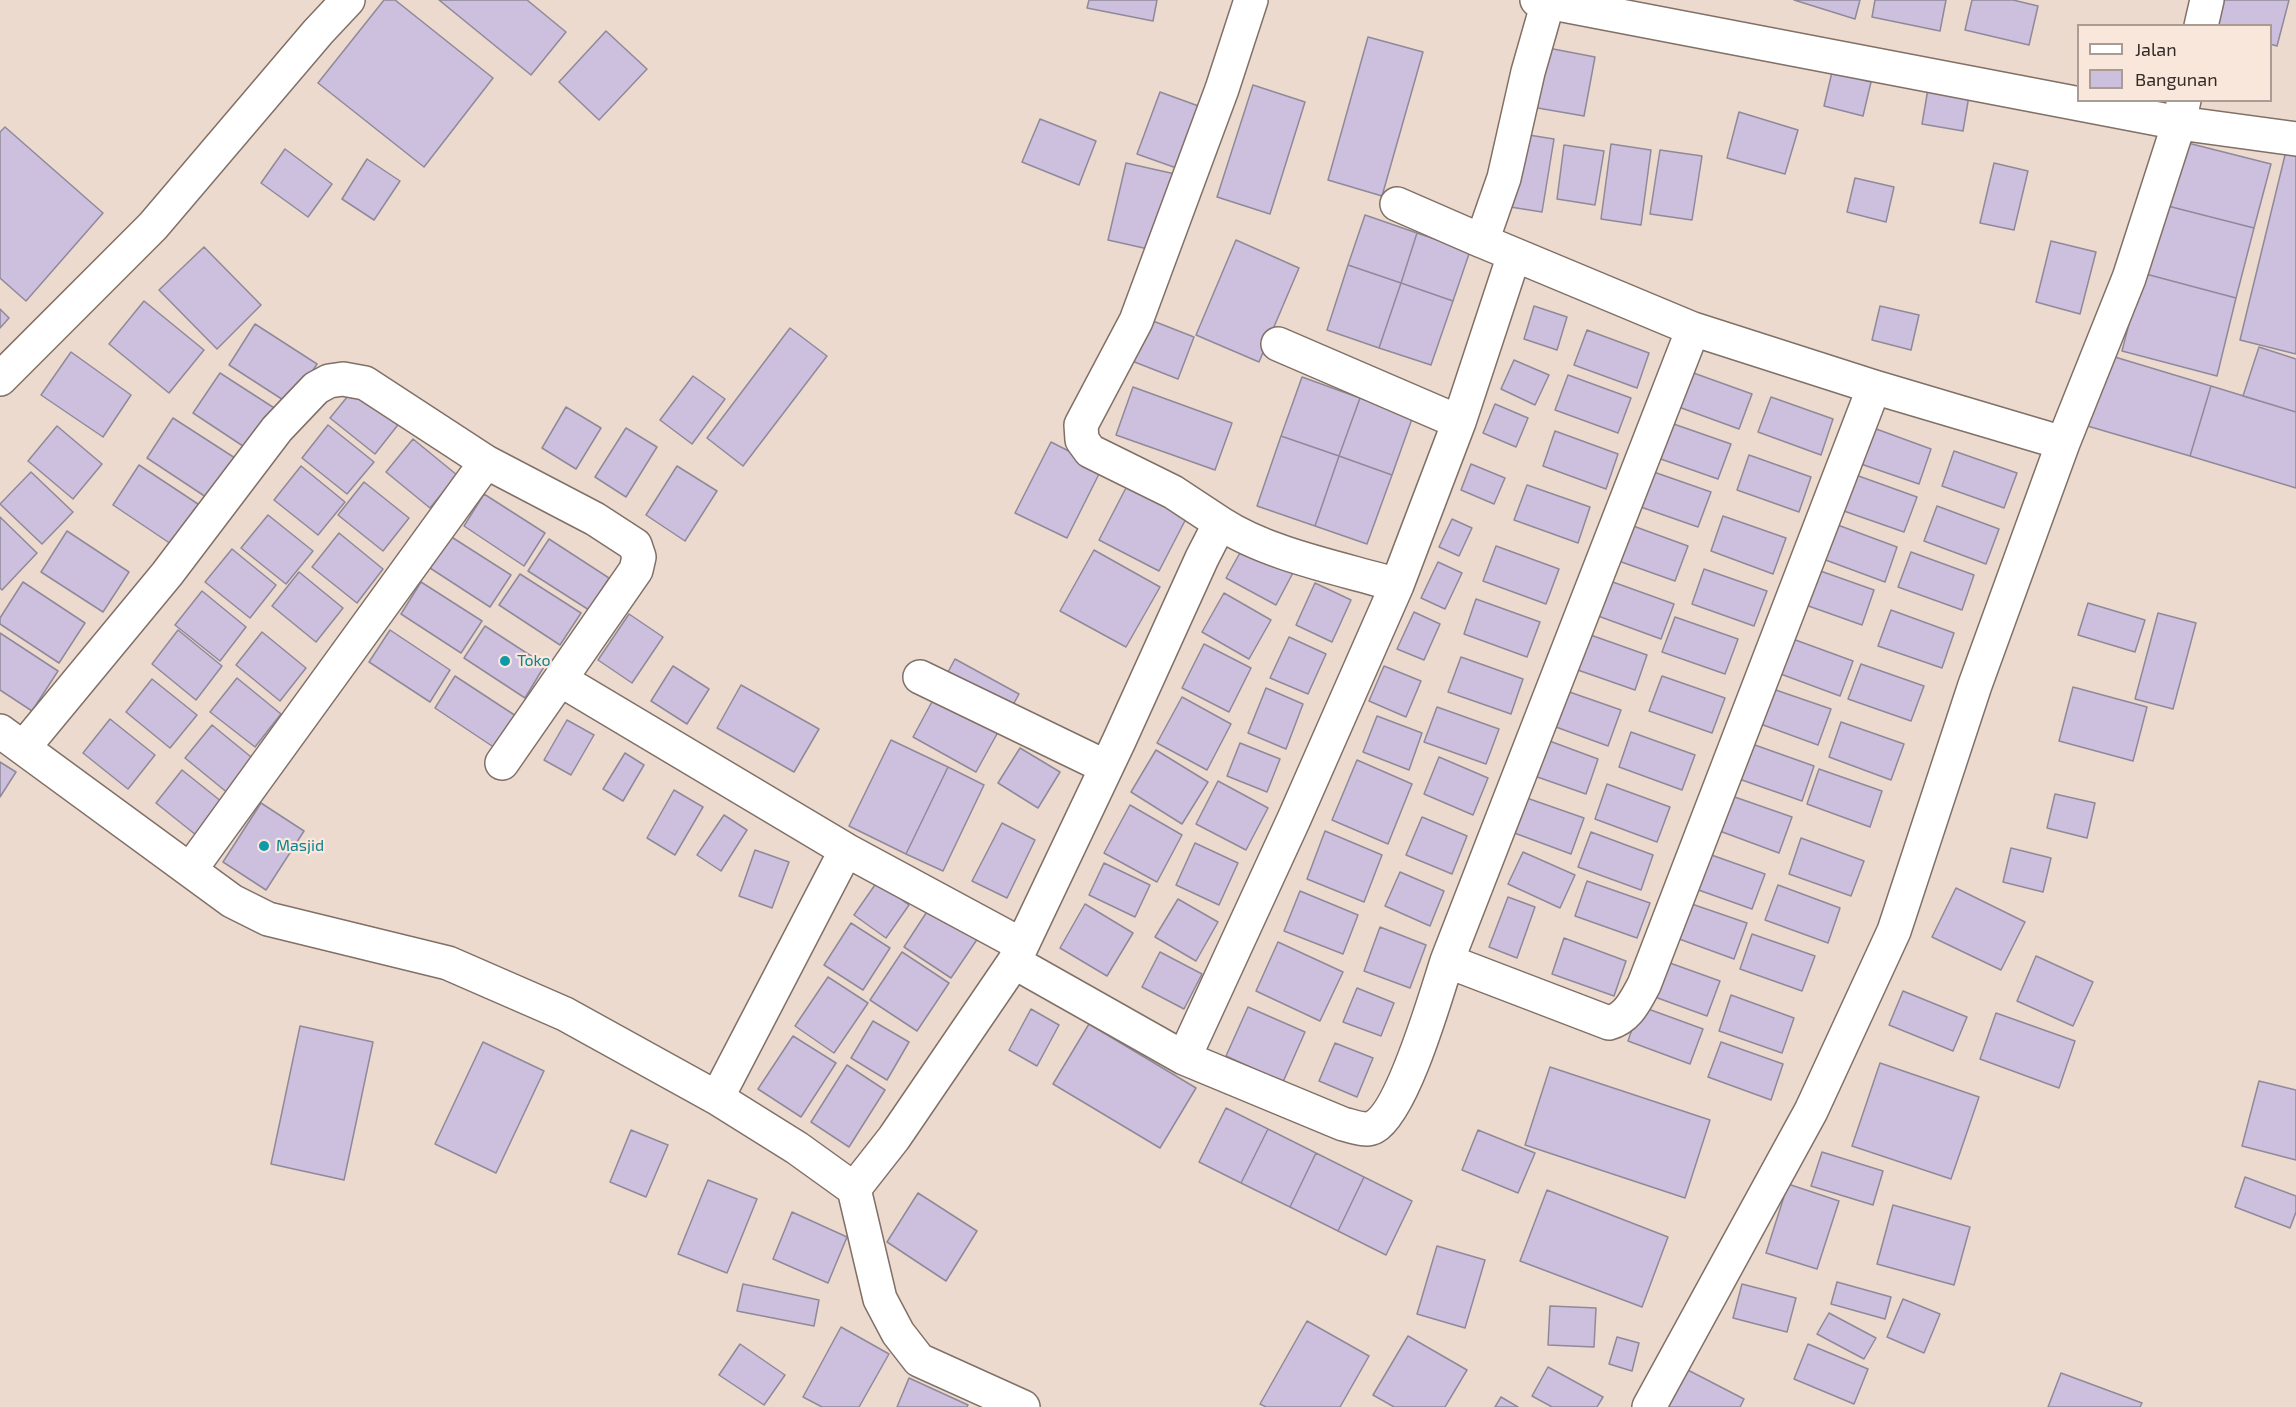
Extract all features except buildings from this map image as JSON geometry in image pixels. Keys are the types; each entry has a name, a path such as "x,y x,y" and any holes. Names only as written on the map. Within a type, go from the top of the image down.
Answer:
{"street":[{"path":"0,379 153,226 318,32 348,0"},
{"path":"1251,0 1222,89 1136,321 1081,425 1082,440 1090,451 1173,492 1240,536 1278,550 1396,585"},
{"path":"2201,24 2207,0"},
{"path":"1482,241 1504,178 1542,1 2077,94"},
{"path":"2124,102 2182,112 2296,139"},
{"path":"1649,1407 1811,1111 1894,931 1975,685 2063,443 2129,279 2182,112"},
{"path":"1397,204 1693,329 1874,387 2063,443"},
{"path":"1184,1059 1294,819 1396,585 1459,422 1514,255"},
{"path":"561,680 1018,954 1184,1059 1342,1124 1368,1129 1376,1126 1386,1116 1401,1089 1424,1035 1447,962 1693,329"},
{"path":"1278,344 1459,422"},
{"path":"502,763 636,570 639,557 634,545 595,519 486,462 365,383 343,379 329,381 316,388 277,429 167,573 12,739 232,901 268,920 448,963 565,1014 717,1098 797,1148 854,1189 880,1299 898,1333 919,1360 1023,1407"},
{"path":"1447,962 1609,1023 1618,1021 1631,1008 1644,985 1874,387"},
{"path":"190,870 486,462"},
{"path":"854,1189 894,1138 1018,954 1220,523"},
{"path":"920,677 1106,767"},
{"path":"717,1098 846,850"}],"place":[{"name":"Toko","path":"505,661"},
{"name":"Masjid","path":"264,846"}]}
